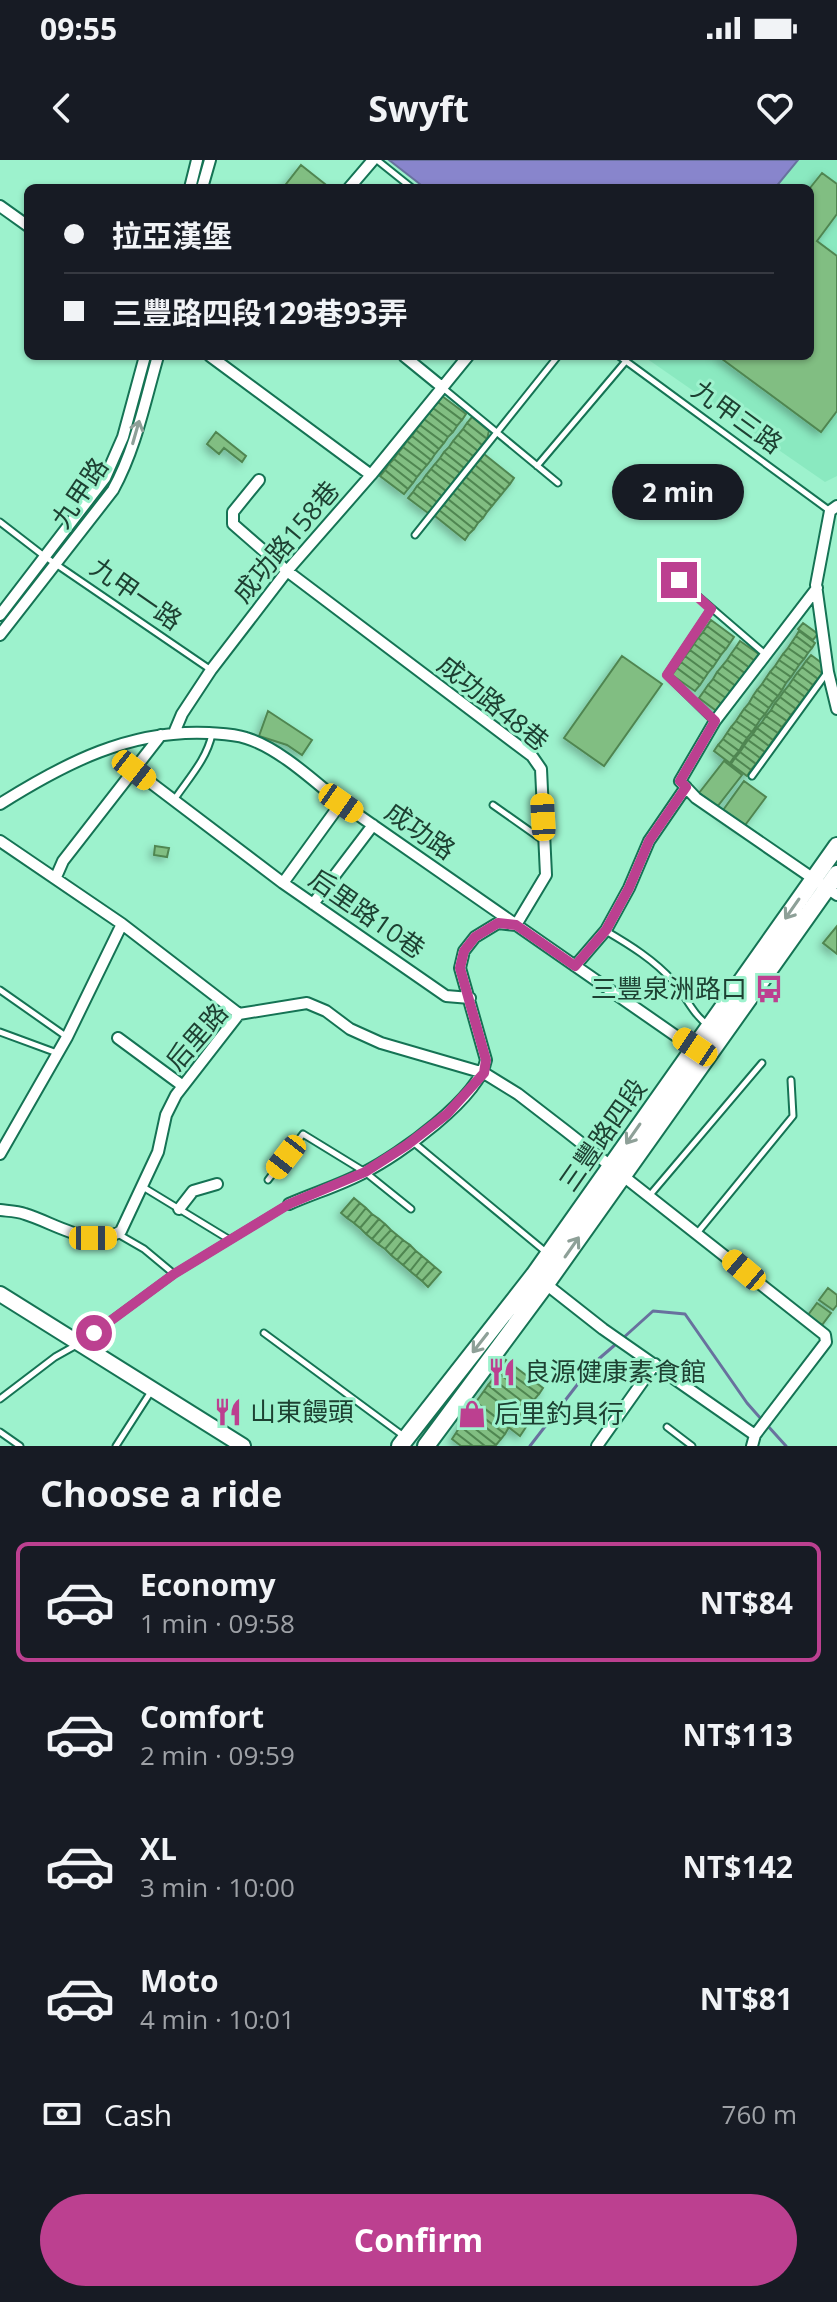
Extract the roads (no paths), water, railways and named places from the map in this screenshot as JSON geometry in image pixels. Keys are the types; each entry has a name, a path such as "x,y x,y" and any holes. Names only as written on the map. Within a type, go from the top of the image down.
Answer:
{"main road":[{"name":"三豐路四段","path":"426,1446 700,1052 829,884 837,846"},
{"name":"三豐路四段","path":"700,1052 709,1027 829,884"},
{"name":"三豐路四段","path":"403,1442 540,1280 548,1253 616,1171"},
{"path":"0,1294 243,1446"}],"street":[{"path":"191,184 197,160"},
{"path":"203,184 210,160"},
{"path":"353,184 375,160"},
{"path":"0,206 24,223"},
{"name":"九甲路","path":"0,615 105,478 123,437 144,360"},
{"name":"九甲路","path":"2,629 113,490 125,467 157,360"},
{"path":"215,360 371,475"},
{"path":"409,360 442,387"},
{"name":"成功路158巷","path":"174,733 182,714 211,670 287,571 371,475 465,360"},
{"name":"成功路48巷","path":"259,480 233,512 233,524 287,571 532,756 541,769 546,875 516,925"},
{"path":"834,508 817,588 828,672 837,709"},
{"path":"817,588 715,721 680,781 696,798 829,884"},
{"name":"成功路","path":"0,804 76,759 106,748 174,733 247,738 294,766 341,803 700,1052"},
{"path":"56,877 63,861 161,735"},
{"name":"后里路10巷","path":"134,770 283,883 446,996 470,998"},
{"path":"575,966 606,930 629,888 649,841 686,787"},
{"path":"283,883 341,803"},
{"path":"313,904 373,825"},
{"path":"0,841 122,924 239,1014"},
{"path":"289,1204 365,1172 413,1141 447,1114 484,1073 486,1060 460,968 464,951 475,937 498,923 516,925"},
{"path":"0,1154 3,1140 67,1037 122,924"},
{"name":"后里路","path":"117,1233 121,1231 158,1152 166,1115 183,1086 239,1014 307,1003 326,1011 350,1029 381,1043 484,1073 518,1094 698,1232 825,1335 826,1342 754,1440"},
{"path":"118,1038 183,1086"},
{"path":"179,1209 193,1191 217,1184"},
{"path":"0,1210 22,1212 93,1238 110,1238 117,1233"},
{"path":"540,1280 754,1440"},
{"path":"597,1446 655,1364"}],"lane":[{"path":"375,160 407,184"},
{"path":"415,535 555,360"},
{"path":"537,466 626,361"},
{"name":"九甲三路","path":"626,361 834,508"},
{"path":"442,387 558,483"},
{"name":"九甲一路","path":"0,522 44,556 211,670"},
{"path":"679,580 765,654"},
{"path":"711,609 667,675 715,721"},
{"path":"752,776 828,672"},
{"path":"173,801 202,760 210,746 212,734"},
{"path":"493,805 544,841"},
{"path":"606,930 643,953 674,982 697,1017 709,1027"},
{"path":"0,990 67,1037"},
{"path":"0,1032 58,1053"},
{"path":"650,1196 762,1063"},
{"path":"698,1232 793,1116 791,1080"},
{"path":"268,1180 303,1134 365,1172 411,1209"},
{"path":"413,1141 548,1253"},
{"path":"142,1186 230,1240"},
{"path":"0,1399 174,1274 289,1204"},
{"path":"117,1233 144,1249 174,1274"},
{"path":"264,1333 403,1442"},
{"path":"116,1446 152,1389"},
{"path":"667,1427 692,1446"},
{"path":"0,1432 20,1446"}],"waterway":[{"path":"198,184 204,160"},
{"path":"123,455 150,360"},
{"path":"65,541 110,484 121,462"},
{"path":"3,621 42,572"},
{"path":"622,1339 653,1311 685,1314 762,1420"},
{"path":"530,1446 594,1363 616,1344"},
{"path":"767,1425 786,1446"}],"place":[{"name":"三豐泉洲路口","path":"769,989"},
{"name":"良源健康素食館","path":"502,1372"},
{"name":"山東饅頭","path":"228,1412"},
{"name":"后里釣具行","path":"472,1414"}]}
